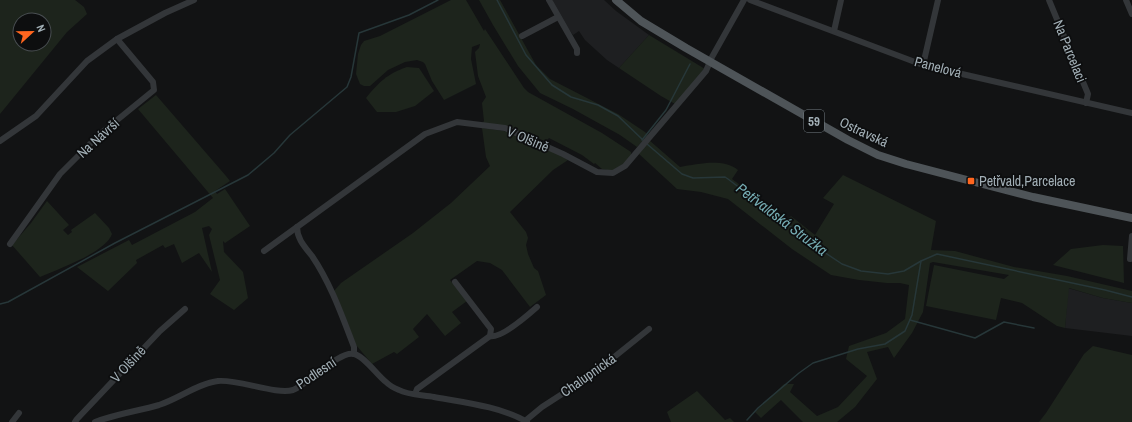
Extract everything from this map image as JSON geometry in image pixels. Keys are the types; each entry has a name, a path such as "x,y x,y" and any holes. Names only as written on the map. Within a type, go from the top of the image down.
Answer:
{"main road":[{"name":"Ostravská","path":"616,0 641,21 848,140 878,155 971,181 1132,218"}],"street":[{"path":"0,141 36,116 87,61 117,39 165,13 194,0"},
{"path":"549,0 578,53"},
{"name":"V Olšině","path":"264,251 425,134 457,122 505,128 563,154 597,172 613,173 625,166 706,71 712,57 744,0"},
{"name":"Panelová","path":"750,0 923,65 1132,113"},
{"path":"834,31 841,0"},
{"path":"923,65 938,0"},
{"name":"Na Parcelaci","path":"1049,0 1088,94 1086,103"},
{"path":"1126,0 1132,14"},
{"path":"522,36 558,17"},
{"name":"Na Návrší","path":"10,244 60,174 100,134 154,90 153,82 117,39"},
{"path":"297,227 297,235 315,260 332,291 354,347 354,354"},
{"path":"1130,259 1132,236"},
{"path":"455,282 491,329 490,336"},
{"path":"415,394 417,389 490,336 497,336 518,323 537,307"},
{"name":"V Olšině","path":"75,422 76,419 160,330 185,309"},
{"name":"Chalupnická","path":"526,421 542,407 593,374 649,329"},
{"name":"Podlesní","path":"95,422 112,416 158,405 197,388 218,381 242,383 280,390 292,390 300,386 344,354 354,354 366,362 386,382 400,391 492,408 526,421"},
{"path":"12,422 18,413"}],"shaded area":[{"path":"0,0 75,0 84,7 87,14 67,32 52,50 52,12 12,12 12,52 51,52 0,114"},
{"path":"451,0 466,0 484,31 485,29 528,92 602,133 631,152 631,159 612,171 602,169 582,155 549,138 546,141 517,131 481,125 484,121 482,103 486,97 478,76 475,52 479,48 480,44 472,47 471,59 476,84 444,100 432,81 425,64 417,60 405,62 388,70 370,86 360,84 356,74 358,54 364,41 380,36"},
{"path":"479,0 500,0 536,65 550,79 618,114 648,135 637,147 620,135 540,93 518,66"},
{"path":"553,0 604,0 616,11 649,35 619,68 607,60 585,40 579,31 573,35 560,17 552,2"},
{"path":"649,35 705,69 675,104 619,68"},
{"path":"407,67 419,68 434,91 415,106 396,112 377,112 366,98 384,79"},
{"path":"156,95 230,181 215,191 217,194 225,189 250,226 225,243 223,241 224,252 243,272 248,298 234,310 210,294 220,280 209,235 212,229 209,226 202,228 212,272 199,253 182,263 174,244 165,248 163,245 136,260 137,263 108,291 77,267 129,240 132,245 195,212 213,198 138,109"},
{"path":"482,128 504,131 540,142 568,160 553,170 510,212 526,232 528,238 526,245 528,254 534,268 538,271 546,295 530,307 502,270 490,263 477,261 450,280 467,301 452,312 461,323 445,336 427,314 413,329 419,337 397,354 394,352 372,364 356,345 334,291 341,283 413,233 451,203 490,166 486,157"},
{"path":"649,140 680,167 710,163 732,166 738,170 732,179 787,220 791,216 815,235 834,204 823,198 843,175 936,221 931,250 955,251 1014,267 1067,276 1132,291 1132,303 1103,298 1069,288 1065,328 1057,326 1022,303 1001,298 996,320 926,306 934,265 1004,279 1009,275 933,262 930,263 923,312 912,333 894,358 888,347 867,352 877,379 855,407 837,422 803,422 781,400 761,418 755,412 784,384 794,384 790,392 817,416 838,407 867,376 846,359 849,346 886,333 905,319 909,285 859,280 831,275 792,249 728,199 701,192 677,189 639,154"},
{"path":"47,201 69,225 63,230 68,235 72,232 71,230 95,213 109,228 112,234 108,241 91,254 40,277 12,245"},
{"path":"1103,245 1123,246 1124,283 1053,265 1071,249"},
{"path":"1068,288 1103,298 1132,303 1132,336 1065,328"},
{"path":"1093,346 1132,355 1132,422 1039,422 1084,354"},
{"path":"697,391 725,420 730,418 734,422 671,422 667,412"}],"waterway":[{"path":"0,304 8,302 115,243 248,175 274,153 290,135 347,87 351,77 359,33 409,15 438,0"},
{"name":"Petřvaldská Stružka","path":"497,0 526,55 552,85 571,97 598,105 618,116 644,141"},
{"path":"642,140 666,110 690,64"},
{"name":"Petřvaldská Stružka","path":"647,144 682,174 693,178 725,177 821,250 842,264 861,271 888,274 904,271 937,254 1132,297"},
{"path":"747,420 758,408 813,363 858,349 885,344 905,331 912,315 921,261"},
{"path":"910,320 975,338 1004,322 1034,328"}],"place":[{"name":"Petřvald,Parcelace","path":"971,181"}]}
